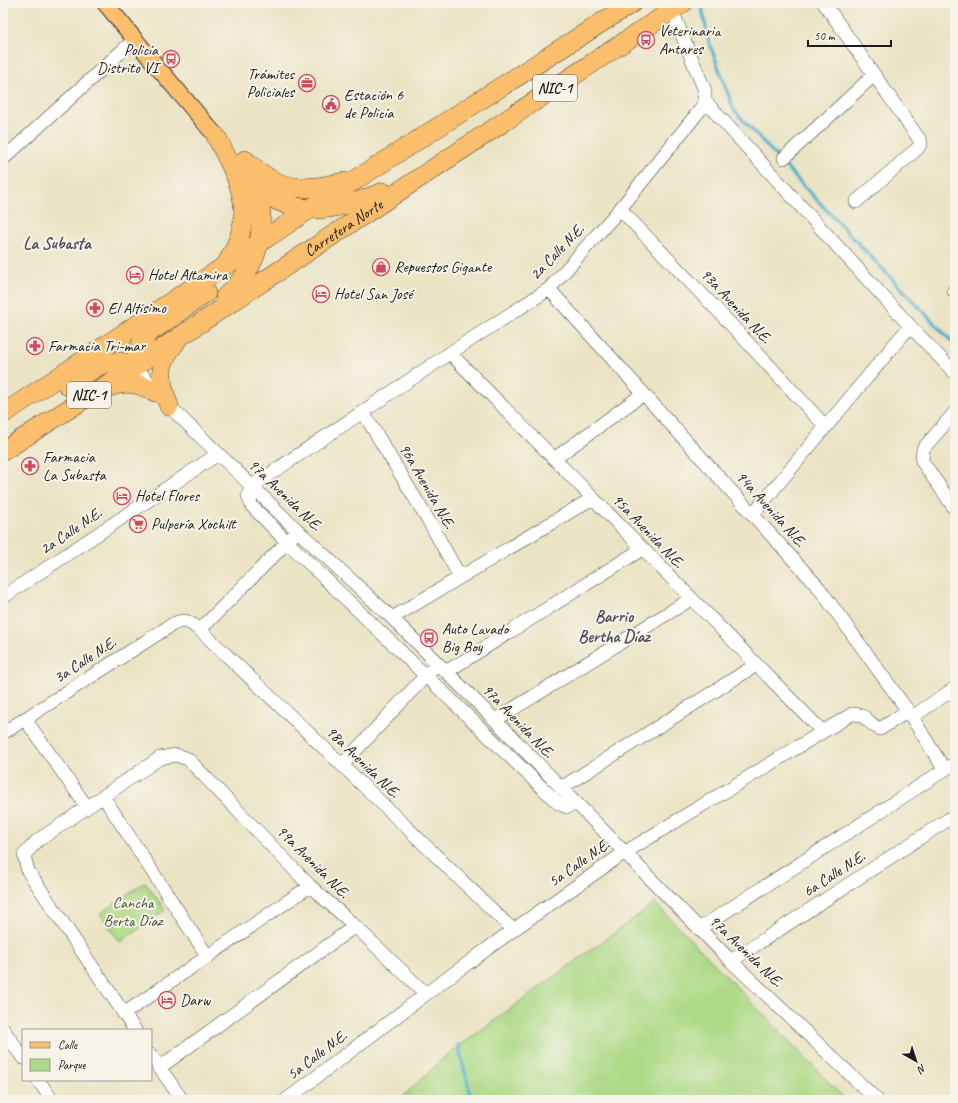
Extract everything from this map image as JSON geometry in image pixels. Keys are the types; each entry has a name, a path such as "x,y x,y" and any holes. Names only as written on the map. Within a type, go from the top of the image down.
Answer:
{"highway":[{"name":"NIC-1","path":"3,414 310,209 632,3"},
{"name":"Carretera Norte","path":"3,451 428,173 675,6"},
{"path":"216,136 257,190 283,204 298,208 310,209 352,204 428,173"},
{"path":"240,166 266,176 273,181 301,189 320,187 357,179"},
{"path":"24,401 49,397 104,363 120,361 135,366 137,353 144,338 206,294 217,281 239,240 244,213 240,166"},
{"path":"168,406 161,380 163,365 170,349 184,333 241,281 254,260 261,218 257,190"},
{"path":"87,396 113,385 129,382 144,386 156,392"}],"main road":[{"path":"105,3 134,40 216,136"}],"street":[{"path":"824,3 921,144 856,202"},
{"path":"675,6 705,91 705,101 910,326 955,373"},
{"path":"3,159 134,40"},
{"path":"784,158 874,74"},
{"name":"2a Calle N.E.","path":"252,486 450,353 549,289 620,210 700,110 705,101"},
{"name":"93a Avenida N.E.","path":"620,210 722,315 826,427"},
{"name":"94a Avenida N.E.","path":"549,289 819,588 910,714 950,766"},
{"path":"753,514 910,326"},
{"name":"95a Avenida N.E.","path":"450,353 822,731"},
{"name":"97a Avenida N.E.","path":"135,366 168,406 298,531 392,618 495,720 574,803 731,961 877,1100"},
{"path":"554,459 643,394"},
{"name":"96a Avenida N.E.","path":"364,412 430,523 460,578"},
{"path":"955,412 922,453 922,461 955,509"},
{"name":"2a Calle N.E.","path":"3,597 218,454"},
{"path":"252,486 248,496 252,506 287,542 558,803 567,806 574,803"},
{"path":"392,618 593,498"},
{"path":"200,630 298,531"},
{"path":"342,765 426,676 442,668 642,549"},
{"path":"495,720 691,599"},
{"name":"3a Calle N.E.","path":"3,733 173,624 180,621 187,621"},
{"name":"98a Avenida N.E.","path":"187,621 200,630 513,930"},
{"path":"561,788 756,665"},
{"path":"910,714 955,688"},
{"name":"5a Calle N.E.","path":"286,1100 513,930 624,852 852,714 863,716 880,729 910,714"},
{"path":"25,719 87,807"},
{"name":"99a Avenida N.E.","path":"103,796 160,758 176,755 188,759 310,886 355,926 426,994"},
{"path":"699,929 950,766"},
{"path":"134,1029 28,871 24,855 37,840 103,796 208,957"},
{"name":"6a Calle N.E.","path":"731,961 955,815"},
{"path":"125,1013 310,886"},
{"path":"159,1068 355,926"},
{"path":"3,1029 22,1057"},
{"path":"152,1057 182,1100"},
{"path":"39,1081 52,1100"}],"green space":[{"name":"Cancha Berta Díaz","path":"145,882 165,910 120,942 100,914"},
{"path":"655,903 846,1100 399,1100 446,1056"}],"waterway":[{"path":"701,3 709,42 734,110 797,179 955,345"},
{"path":"458,1045 472,1100"}],"place":[{"name":"Veterinaria Antares","path":"646,40"},
{"name":"Policía Distrito VI","path":"171,59"},
{"name":"Trámites Policiales","path":"307,83"},
{"name":"Estación 6 de Policía","path":"331,104"},
{"name":"Repuestos Gigante","path":"381,267"},
{"name":"Hotel Altamira","path":"135,275"},
{"name":"Hotel San José","path":"321,294"},
{"name":"El Altisimo","path":"95,308"},
{"name":"Farmacia Tri-mar","path":"35,346"},
{"name":"Farmacia La Subasta","path":"30,466"},
{"name":"Hotel Flores","path":"122,496"},
{"name":"Pulpería Xochilt","path":"138,524"},
{"name":"Auto Lavado Big Boy","path":"429,638"},
{"name":"Darw","path":"167,1000"}],"district":[{"name":"La Subasta","path":"57,243"},
{"name":"Barrio Bertha Díaz","path":"614,626"}]}
